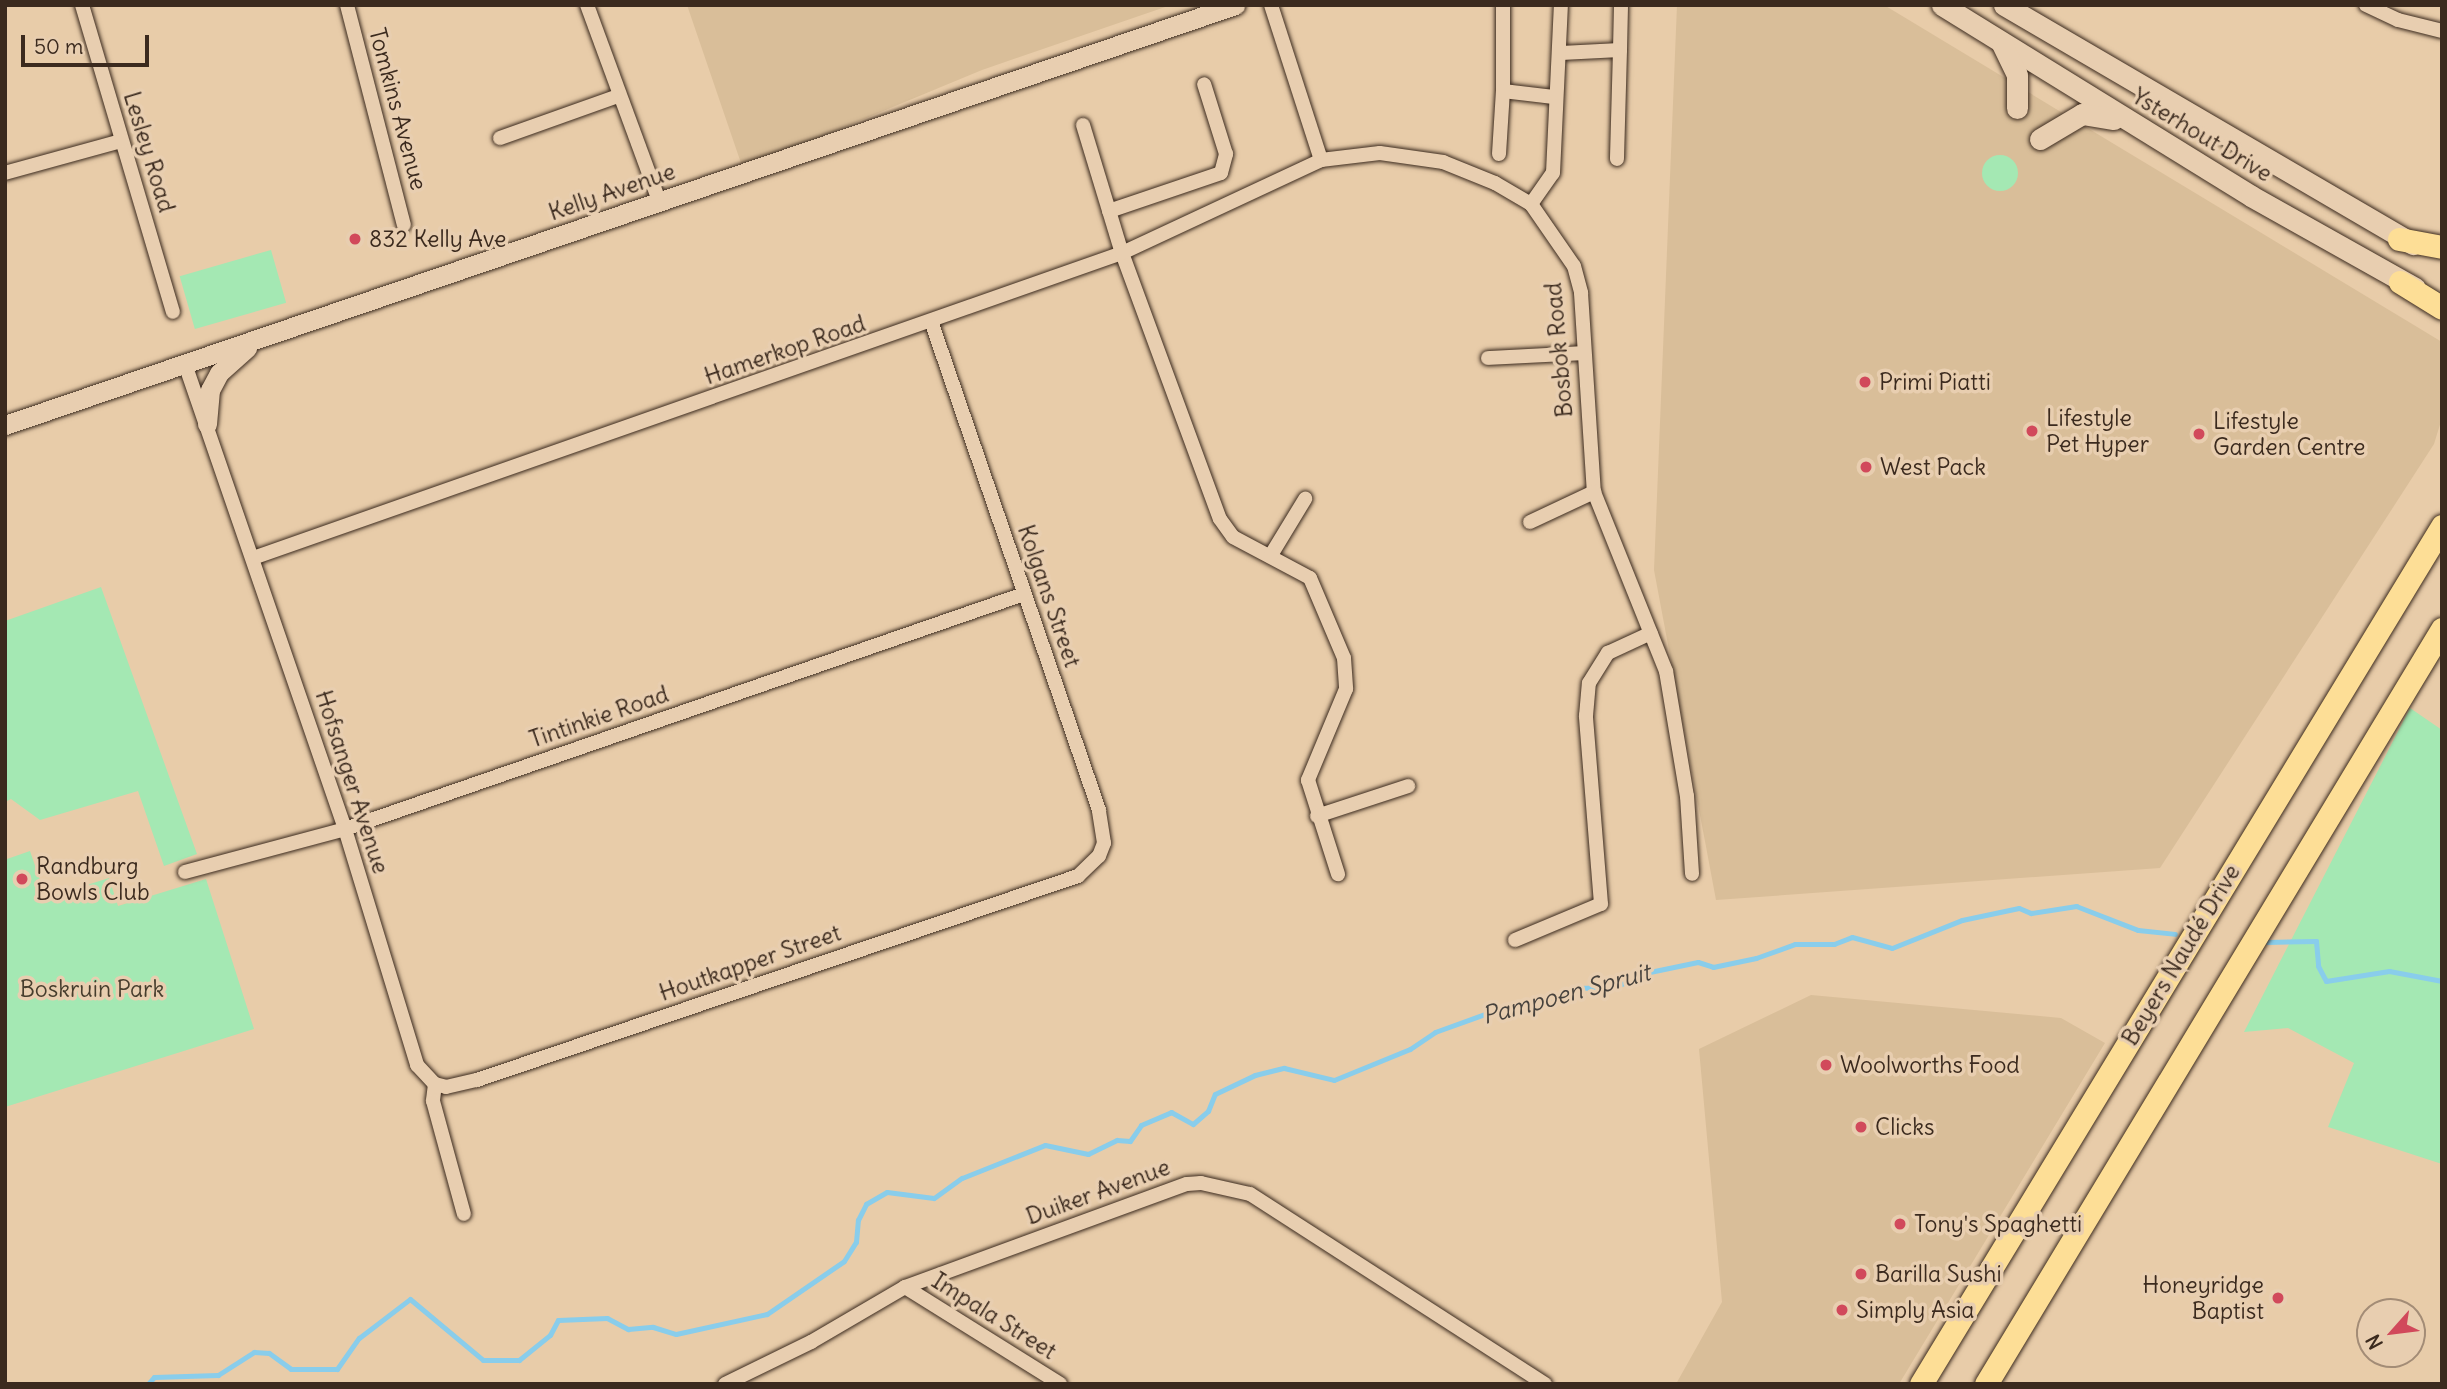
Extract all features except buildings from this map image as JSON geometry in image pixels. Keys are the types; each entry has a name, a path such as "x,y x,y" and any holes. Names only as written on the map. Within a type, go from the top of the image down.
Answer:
{"main road":[{"name":"Ysterhout Drive","path":"1942,5 2136,126 2400,282 2442,298"},
{"name":"Ysterhout Drive","path":"2004,5 2399,239 2442,253"},
{"path":"2001,43 2017,75 2017,108"},
{"path":"2040,139 2082,114 2136,126"},
{"path":"2399,239 2442,247"},
{"path":"2400,282 2442,308"},
{"name":"Beyers Naudé Drive","path":"1921,1384 2442,526"},
{"path":"1986,1384 2442,629"}],"street":[{"name":"Lesley Road","path":"82,5 173,312"},
{"name":"Tomkins Avenue","path":"347,5 404,225"},
{"path":"587,5 618,96 659,201"},
{"name":"Kelly Avenue","path":"5,425 1235,5"},
{"path":"1271,5 1321,160"},
{"path":"1499,154 1503,91 1503,5"},
{"path":"1531,204 1553,173 1554,97 1562,53 1561,5"},
{"path":"1617,159 1621,5"},
{"path":"2366,5 2398,20 2442,31"},
{"path":"1562,53 1620,50"},
{"path":"1109,211 1222,173 1226,154 1204,84"},
{"path":"1503,91 1554,97"},
{"path":"500,138 618,96"},
{"path":"1083,125 1122,253 1220,519 1233,537 1300,570 1318,591 1347,670 1346,689 1309,771 1308,790 1339,874"},
{"path":"5,173 121,141"},
{"name":"Bosbok Road","path":"1321,160 1380,153 1443,162 1496,183 1531,204 1574,266 1581,293 1594,492 1651,633 1673,705 1692,874"},
{"name":"Hamerkop Road","path":"253,558 932,324 1122,253 1321,160"},
{"name":"Kolgans Street","path":"932,324 1103,829 1099,856 1078,876"},
{"path":"207,424 206,406 219,373 256,341"},
{"path":"1488,358 1583,353"},
{"name":"Hofsanger Avenue","path":"186,364 345,829 417,1065 435,1084"},
{"path":"1530,522 1594,492"},
{"path":"1271,555 1305,499"},
{"name":"Tintinkie Road","path":"186,872 345,829 1024,594"},
{"path":"1515,940 1601,904 1586,716 1588,683 1608,653 1651,633"},
{"path":"1317,816 1408,786"},
{"name":"Houtkapper Street","path":"435,1084 477,1080 1078,876"},
{"path":"435,1084 433,1101 464,1214"},
{"name":"Duiker Avenue","path":"725,1384 811,1342 905,1287 1187,1184 1217,1183 1250,1194 1545,1384"},
{"name":"Impala Street","path":"905,1287 1060,1384"}],"shaded area":[{"path":"687,5 1171,5 982,70 743,169"},
{"path":"1677,5 1884,5 2442,342 2442,418 2434,444 2160,868 1716,900 1654,570"},
{"path":"1811,995 2061,1018 2105,1043 1899,1384 1676,1384 1722,1302 1699,1049"}],"green space":[{"path":"2000,155 2013,160 2018,173 2013,186 2000,191 1987,186 1982,173 1987,160"},
{"path":"271,250 286,303 195,329 180,276"},
{"path":"101,587 197,854 164,866 138,791 40,820 11,799 5,802 5,621"},
{"path":"2410,708 2442,730 2442,1164 2328,1127 2354,1063 2288,1028 2244,1032"},
{"name":"Boskruin Park","path":"30,851 46,898 109,878 118,906 206,879 254,1029 5,1107 5,853 7,859"}],"waterway":[{"name":"Pampoen Spruit","path":"148,1384 154,1377 218,1375 254,1352 269,1353 291,1369 337,1369 359,1338 410,1299 483,1360 519,1360 550,1335 558,1320 607,1318 628,1329 653,1327 676,1334 767,1314 844,1261 856,1242 858,1220 866,1204 887,1192 934,1198 962,1178 1045,1145 1088,1154 1117,1140 1130,1141 1141,1125 1171,1112 1193,1124 1208,1111 1215,1094 1255,1075 1284,1068 1334,1080 1410,1049 1435,1032 1499,1009 1537,1003 1576,988 1616,987 1640,974 1698,962 1713,967 1756,958 1795,944 1834,944 1852,937 1892,948 1962,920 2019,908 2031,913 2076,906 2138,930 2175,934"},
{"name":"Pampoen Spruit","path":"2267,942 2316,941 2318,966 2326,981 2389,971 2442,981"}],"place":[{"name":"832 Kelly Ave","path":"355,239"},
{"name":"Primi Piatti","path":"1865,382"},
{"name":"Lifestyle Pet Hyper","path":"2032,431"},
{"name":"Lifestyle Garden Centre","path":"2199,434"},
{"name":"West Pack","path":"1866,467"},
{"name":"Randburg Bowls Club","path":"22,879"},
{"name":"Woolworths Food","path":"1826,1065"},
{"name":"Clicks","path":"1861,1127"},
{"name":"Tony's Spaghetti","path":"1900,1224"},
{"name":"Barilla Sushi","path":"1861,1274"},
{"name":"Honeyridge Baptist","path":"2278,1298"},
{"name":"Simply Asia","path":"1842,1310"}]}
